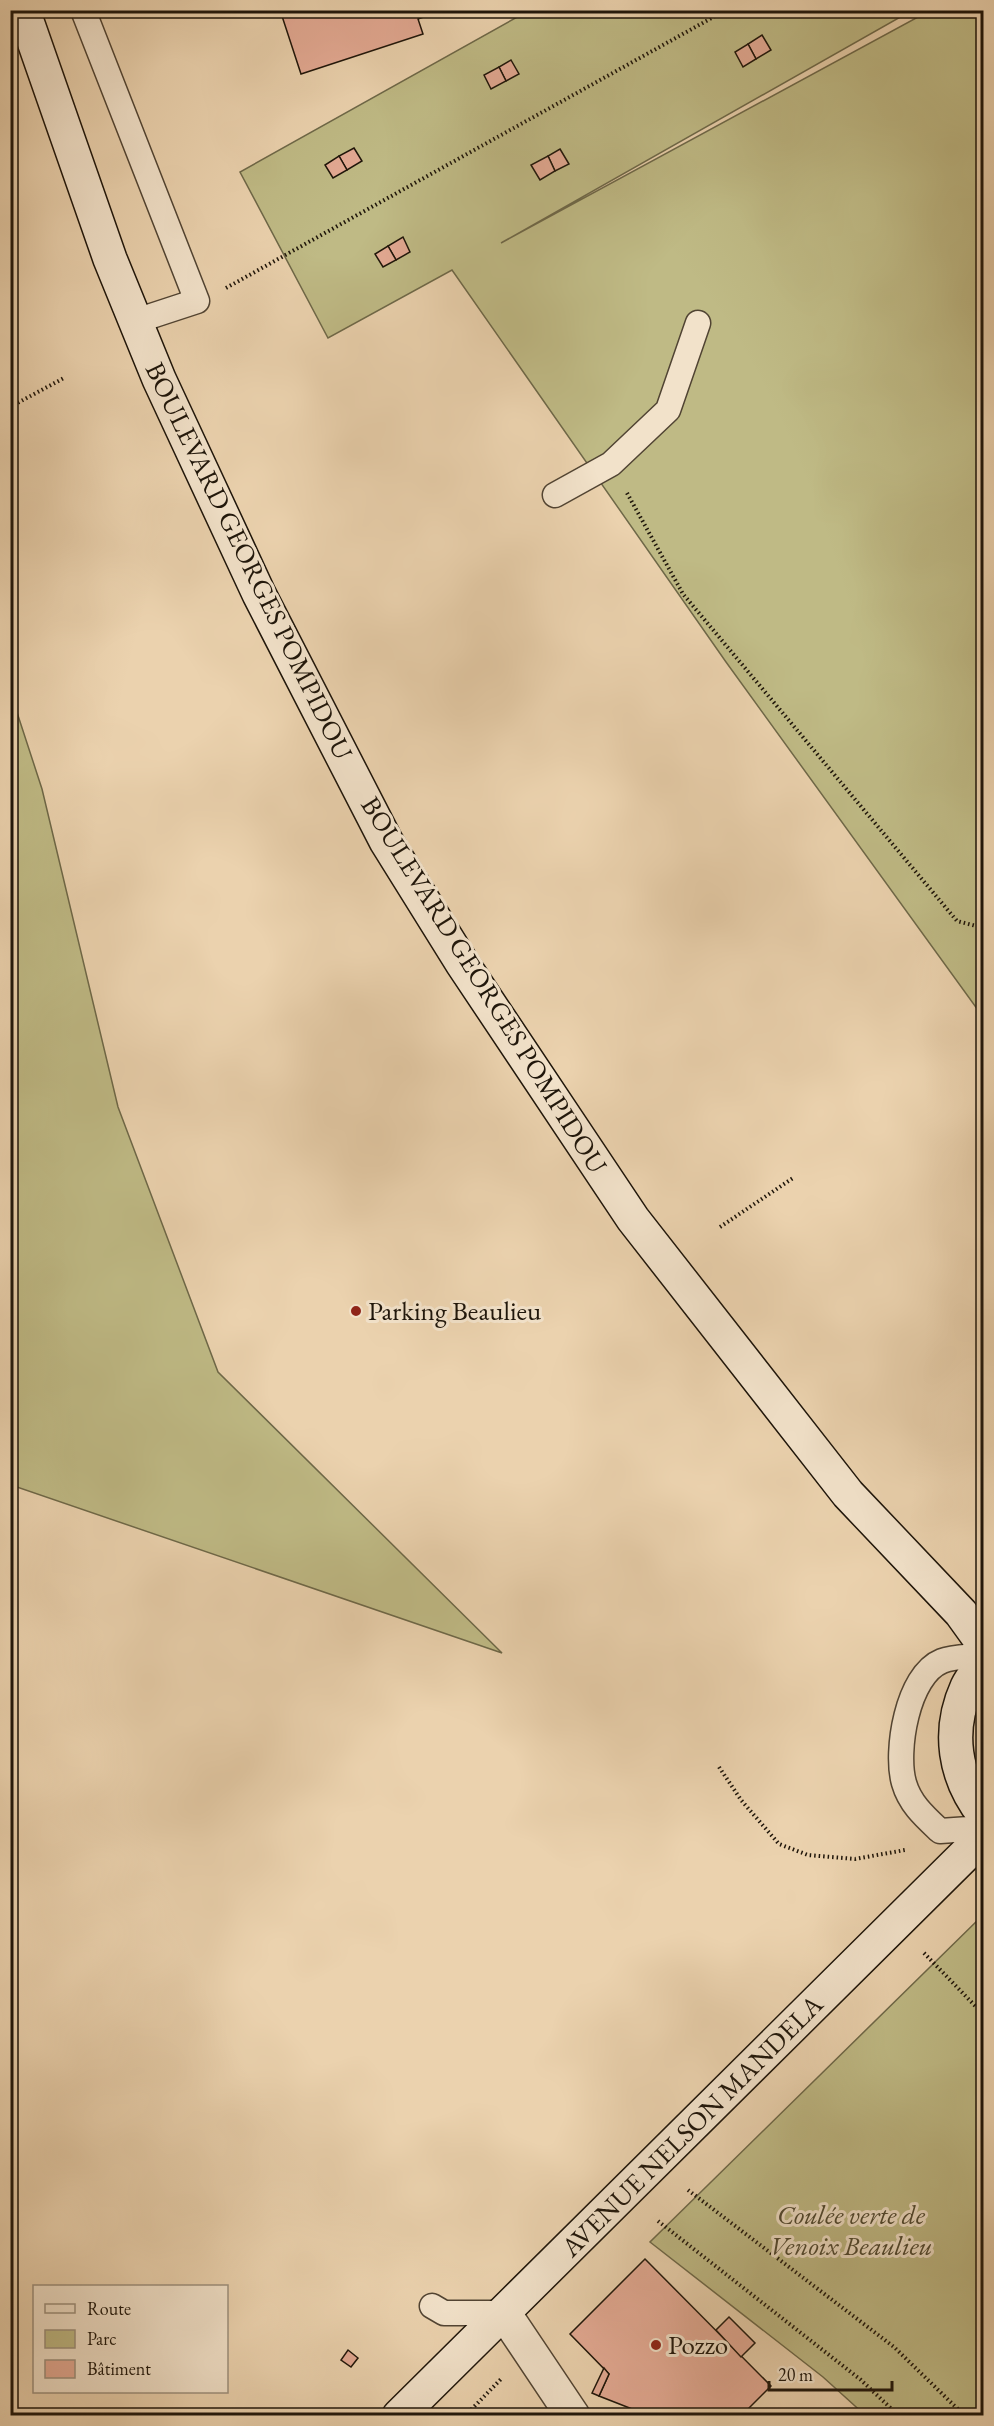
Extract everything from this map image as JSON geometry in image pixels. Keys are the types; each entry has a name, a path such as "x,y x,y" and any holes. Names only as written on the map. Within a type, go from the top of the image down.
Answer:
{"street":[{"name":"BOULEVARD GEORGES POMPIDOU","path":"23,10 110,259 159,379 259,594 386,841 456,952 648,1238 848,1494 961,1613 984,1645"},
{"path":"984,1663 968,1686 957,1722 957,1761 969,1797 984,1815"},
{"name":"AVENUE NELSON MANDELA","path":"399,2415 984,1836"},
{"path":"504,2313 573,2415"}],"lane":[{"path":"83,10 197,302 136,321"},
{"path":"555,495 611,464 668,410 698,323"},
{"path":"984,1655 941,1661 924,1676 910,1701 903,1732 901,1759 904,1784 917,1809 940,1831 984,1828"},
{"path":"432,2306 444,2313 504,2313"}],"path":[{"path":"221,290 726,10"},
{"path":"10,407 64,378"},
{"path":"611,464 683,594 957,921 984,928"},
{"path":"720,1227 793,1178"},
{"path":"719,1767 741,1800 779,1844 808,1855 855,1858 905,1850"},
{"path":"924,1953 984,2015"},
{"path":"688,2190 894,2347 965,2415"},
{"path":"658,2221 861,2380 899,2415"},
{"path":"465,2415 503,2377"}],"green space":[{"path":"528,11 911,11 501,243 929,11 983,11 983,1017 726,662 452,270 328,338 240,172"},
{"path":"11,694 42,789 118,1107 218,1372 502,1653 11,1485"},
{"name":"Coulée verte de Venoix Beaulieu","path":"983,1915 983,2415 865,2415 823,2377 650,2242"}],"building":[{"path":"280,10 443,10 418,19 423,34 301,74"},
{"path":"762,35 771,50 756,59 748,44"},
{"path":"748,44 756,59 743,67 735,52"},
{"path":"511,60 519,74 506,81 499,67"},
{"path":"499,67 506,81 491,89 484,75"},
{"path":"354,148 362,161 347,170 339,156"},
{"path":"560,149 569,164 555,171 548,156"},
{"path":"339,156 347,170 333,178 325,165"},
{"path":"548,156 555,171 540,180 531,165"},
{"path":"403,237 410,252 396,260 388,246"},
{"path":"388,246 396,260 383,267 375,254"},
{"name":"Pozzo","path":"645,2259 771,2386 741,2416 650,2416 599,2396 609,2374 570,2334"},
{"path":"729,2317 755,2343 741,2357 716,2330"},
{"path":"348,2350 358,2358 351,2367 341,2360"},
{"path":"604,2368 609,2374 599,2396 592,2393"}],"place":[{"name":"Parking Beaulieu","path":"356,1311"},
{"name":"Pozzo","path":"656,2345"}]}
